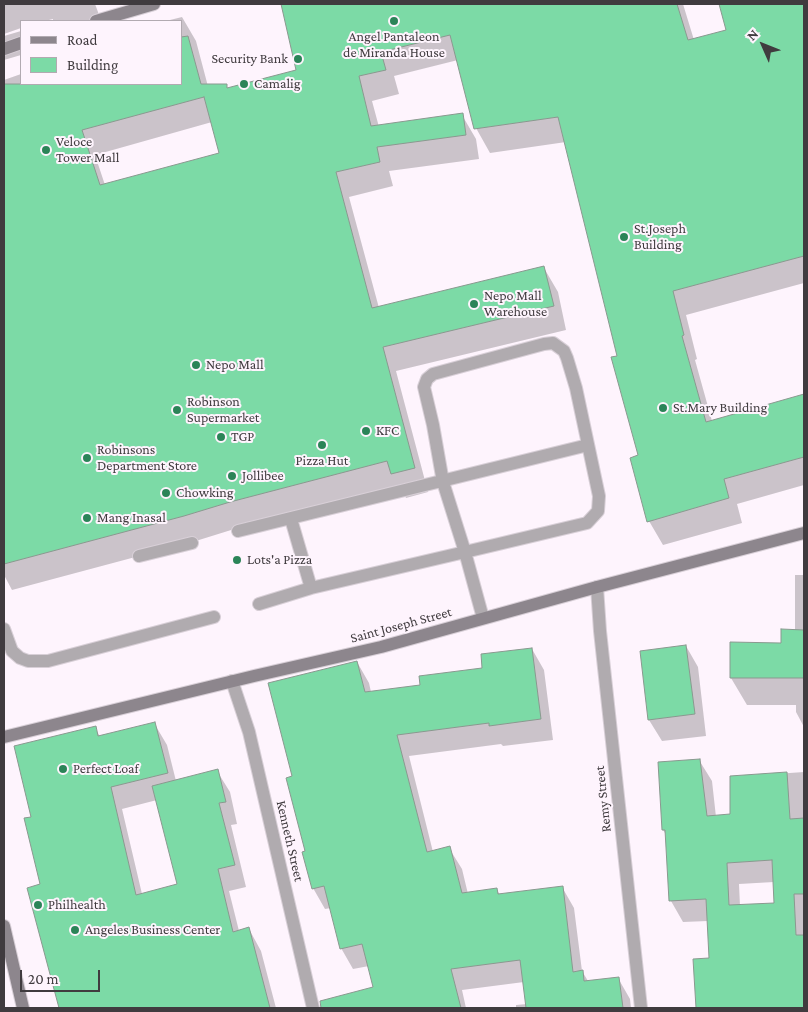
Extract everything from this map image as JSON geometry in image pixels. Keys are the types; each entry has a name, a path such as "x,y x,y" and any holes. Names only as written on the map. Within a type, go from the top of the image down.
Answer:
{"street":[{"path":"99,20 154,4"},
{"path":"4,49 20,43"},
{"path":"259,604 311,588 465,552 587,523 598,511 599,496 568,358 564,351 554,343 544,344 433,374 426,379 424,388 443,482 465,552 483,618"},
{"path":"238,531 588,445"},
{"path":"291,519 311,588"},
{"name":"Saint Joseph Street","path":"4,737 380,647 597,587 804,533"},
{"path":"138,556 192,542"},
{"name":"Remy Street","path":"597,587 601,640 641,1008"},
{"path":"4,629 12,651 20,658 28,661 48,661 214,617"},
{"name":"Kenneth Street","path":"232,681 249,732 313,1008"},
{"path":"4,926 21,1008"}],"building":[{"path":"281,4 677,4 688,40 726,30 719,4 804,4 804,256 673,291 684,335 682,336 706,422 804,394 804,457 724,479 729,498 647,522 630,458 638,455 611,357 617,356 558,117 474,129 450,35 381,52 386,70 359,76 371,126 463,113 466,135 377,147 380,162 336,172 372,308 544,266 554,306 383,347 415,468 391,474 387,461 4,564 4,84 182,85 182,37 188,36 201,84 227,84 227,88 296,70","holes":["204,97 219,153 100,185 82,130"]},
{"path":"781,629 804,630 804,678 730,678 730,642 781,643"},
{"path":"686,645 695,714 648,720 640,651"},
{"path":"532,648 541,719 489,726 489,723 397,735 427,852 450,846 462,893 497,888 498,894 563,886 573,972 583,970 584,981 619,977 623,1008 526,1008 520,960 451,969 461,1008 321,1008 320,1001 373,987 362,944 340,949 324,886 312,889 302,852 305,851 286,778 292,776 268,683 357,661 365,692 420,685 419,676 482,668 481,654"},
{"path":"155,722 168,773 111,787 136,895 177,884 152,786 218,769 226,802 219,803 235,865 218,869 233,932 249,927 270,1008 59,1008 27,888 40,884 24,818 31,817 14,746 96,726 98,736"},
{"path":"700,759 707,816 730,814 730,776 787,772 790,819 804,818 804,894 794,894 796,935 804,935 804,1008 696,1008 693,959 709,958 706,899 669,901 665,830 662,830 658,762","holes":["772,860 774,903 729,905 727,863"]}],"place":[{"name":"Angel Pantaleon de Miranda House","path":"394,21"},
{"name":"Security Bank","path":"298,59"},
{"name":"Camalig","path":"244,84"},
{"name":"Veloce Tower Mall","path":"46,150"},
{"name":"St.Joseph Building","path":"624,237"},
{"name":"Nepo Mall Warehouse","path":"474,304"},
{"name":"Nepo Mall","path":"196,365"},
{"name":"St.Mary Building","path":"663,408"},
{"name":"Robinson Supermarket","path":"177,410"},
{"name":"KFC","path":"366,431"},
{"name":"TGP","path":"221,437"},
{"name":"Pizza Hut","path":"322,445"},
{"name":"Robinsons Department Store","path":"87,458"},
{"name":"Jollibee","path":"232,476"},
{"name":"Chowking","path":"166,493"},
{"name":"Mang Inasal","path":"87,518"},
{"name":"Lots'a Pizza","path":"237,560"},
{"name":"Perfect Loaf","path":"63,769"},
{"name":"Philhealth","path":"38,905"},
{"name":"Angeles Business Center","path":"75,930"}]}
